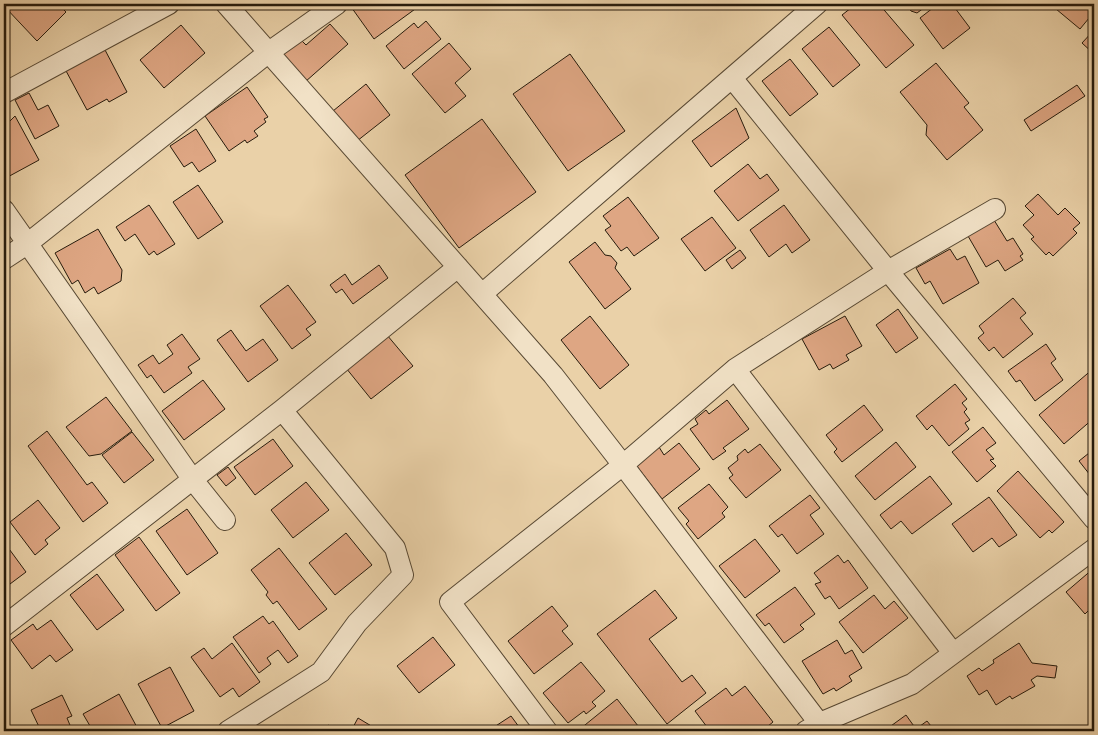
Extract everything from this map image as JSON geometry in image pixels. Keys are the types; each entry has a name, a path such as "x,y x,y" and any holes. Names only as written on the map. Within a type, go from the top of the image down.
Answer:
{"street":[{"path":"4,93 169,4"},
{"path":"226,4 553,375 623,465 817,729 912,684 1094,549"},
{"path":"4,259 27,244 269,52 337,4"},
{"path":"482,294 817,4"},
{"path":"732,78 888,271 1094,519"},
{"path":"548,731 450,602 623,465 735,370 888,271 995,209"},
{"path":"4,210 193,480 224,520"},
{"path":"4,626 282,410 458,266"},
{"path":"735,370 953,653"},
{"path":"228,731 321,672 357,623 403,575 395,548 282,410"}],"building":[{"path":"4,4 58,4 66,12 37,41"},
{"path":"349,4 422,4 374,39"},
{"path":"856,4 879,4 914,45 886,68 842,15"},
{"path":"906,4 929,4 917,13 911,11"},
{"path":"938,4 952,4 970,28 943,49 920,18"},
{"path":"1050,4 1094,4 1094,12 1080,29"},
{"path":"426,21 441,39 404,69 386,46 414,23 418,28"},
{"path":"330,24 348,44 305,82 281,55 300,39 306,45"},
{"path":"181,25 205,53 164,88 140,60"},
{"path":"829,27 860,65 833,87 802,49"},
{"path":"1094,30 1094,54 1082,43"},
{"path":"449,43 471,69 455,83 466,96 445,113 412,74"},
{"path":"104,48 127,92 109,102 107,99 87,110 65,69"},
{"path":"570,54 625,131 568,171 513,94"},
{"path":"790,59 818,94 790,116 762,81"},
{"path":"936,63 969,103 964,107 983,130 947,160 926,135 927,125 900,92"},
{"path":"366,84 390,115 357,141 333,111"},
{"path":"1077,85 1085,96 1031,131 1024,120"},
{"path":"247,87 268,117 264,119 266,122 254,131 258,136 247,143 245,140 229,151 205,116"},
{"path":"29,93 38,110 48,105 59,126 35,139 15,100"},
{"path":"736,108 749,138 711,167 692,141"},
{"path":"4,113 9,122 15,116 39,160 4,179"},
{"path":"482,119 536,192 459,248 405,175"},
{"path":"196,129 216,161 199,172 192,162 184,167 170,146"},
{"path":"748,164 760,179 767,174 779,190 738,221 714,191"},
{"path":"198,185 223,222 198,239 173,202"},
{"path":"1038,194 1058,215 1065,208 1080,223 1073,229 1077,233 1053,256 1049,252 1046,255 1031,239 1034,237 1023,225 1034,215 1025,206"},
{"path":"628,197 659,238 634,256 627,247 621,251 605,230 611,226 603,216"},
{"path":"149,205 175,244 157,255 154,251 149,255 135,234 125,241 116,227"},
{"path":"784,205 810,240 792,253 786,244 769,257 750,230"},
{"path":"712,217 736,248 705,271 681,239"},
{"path":"994,220 1007,241 1013,238 1023,254 1020,256 1023,260 1005,271 998,260 986,267 968,236"},
{"path":"98,229 122,270 121,281 98,294 94,287 85,293 78,280 72,284 55,253"},
{"path":"595,242 605,255 611,256 617,263 615,268 631,289 605,309 569,262"},
{"path":"950,249 957,260 965,256 979,283 943,304 930,281 925,284 916,268"},
{"path":"740,250 746,258 732,269 726,260"},
{"path":"379,265 388,278 353,304 342,289 336,293 330,285 345,274 352,285"},
{"path":"288,285 316,322 306,329 311,335 292,349 260,306"},
{"path":"1013,298 1026,313 1020,318 1033,334 1003,358 994,347 989,351 978,338 984,333 979,326"},
{"path":"898,309 918,338 896,353 876,325"},
{"path":"590,316 629,365 600,389 561,340"},
{"path":"845,316 862,346 846,355 849,360 833,369 830,364 819,370 802,339"},
{"path":"231,330 246,351 263,339 278,360 248,382 217,340"},
{"path":"182,334 200,359 188,367 192,373 164,393 151,375 147,378 138,365 153,355 159,364 173,354 167,345"},
{"path":"387,335 413,366 371,399 346,368"},
{"path":"1046,344 1056,359 1051,363 1063,380 1035,401 1020,380 1016,382 1008,371"},
{"path":"1094,368 1094,418 1064,444 1039,415"},
{"path":"203,380 225,409 184,440 162,411"},
{"path":"955,384 967,399 962,403 967,409 964,412 970,420 965,423 969,429 949,446 932,425 927,430 916,416"},
{"path":"106,397 132,431 101,454 89,456 66,427"},
{"path":"727,400 749,429 723,448 726,451 713,460 690,429 698,424 695,419 706,410 709,414"},
{"path":"864,405 883,430 842,462 834,452 837,449 826,435"},
{"path":"983,427 996,443 986,450 994,459 990,460 996,466 977,482 952,452"},
{"path":"47,431 87,485 92,482 108,503 83,522 28,446"},
{"path":"132,432 154,460 124,483 102,455"},
{"path":"273,439 293,466 255,495 234,467"},
{"path":"896,442 916,467 875,500 855,476"},
{"path":"679,443 700,469 662,499 636,465 659,447 664,455"},
{"path":"760,444 781,470 746,498 729,478 733,475 728,468 738,460 737,456 745,449 748,453"},
{"path":"1094,449 1094,480 1079,461"},
{"path":"228,467 236,478 226,486 217,475"},
{"path":"1018,471 1064,522 1052,533 1049,530 1040,538 997,491"},
{"path":"930,476 952,504 912,534 901,521 891,529 880,515"},
{"path":"306,482 329,510 293,538 271,510"},
{"path":"709,484 728,507 722,513 725,517 698,539 686,524 689,521 678,508"},
{"path":"810,495 820,508 810,515 824,534 797,554 782,534 778,537 769,526"},
{"path":"989,497 1017,535 999,547 992,538 973,552 952,524"},
{"path":"38,500 60,528 45,540 48,544 35,555 10,522"},
{"path":"187,509 218,553 187,575 156,531"},
{"path":"346,533 372,565 335,595 309,563"},
{"path":"139,537 180,593 156,611 115,555"},
{"path":"755,539 780,571 745,598 719,566"},
{"path":"4,542 26,572 10,584 4,578"},
{"path":"279,548 327,609 299,630 277,601 273,604 266,595 268,592 251,570"},
{"path":"838,555 844,563 848,560 868,588 839,609 830,596 825,599 815,584 821,582 814,573"},
{"path":"1094,568 1094,613 1090,609 1085,614 1066,592"},
{"path":"97,574 124,610 97,630 70,595"},
{"path":"795,587 815,614 800,625 804,629 784,643 769,623 765,626 756,615"},
{"path":"655,590 677,618 649,639 682,682 692,675 706,693 667,724 597,634"},
{"path":"874,595 885,609 894,601 908,618 863,653 839,622"},
{"path":"552,606 568,626 562,631 573,644 534,674 508,641"},
{"path":"263,616 269,624 273,621 298,656 288,663 278,650 267,658 271,664 259,673 233,637"},
{"path":"51,620 73,650 56,662 50,655 32,669 11,640 33,624 37,630"},
{"path":"433,637 455,665 419,693 397,666"},
{"path":"837,640 845,654 852,650 862,668 849,676 852,681 836,691 834,688 823,694 802,661"},
{"path":"232,643 260,682 239,697 233,688 220,697 191,657 204,648 212,659"},
{"path":"1019,643 1032,663 1057,666 1055,678 1037,676 1031,680 1035,686 1012,699 1010,696 996,705 987,690 979,695 967,676 979,668 982,671 994,663 993,660"},
{"path":"581,662 605,691 592,702 596,706 586,714 584,711 568,723 543,693"},
{"path":"170,667 194,711 162,728 138,684"},
{"path":"745,686 773,722 762,731 710,731 695,711 726,688 732,696"},
{"path":"119,694 139,731 93,731 83,714"},
{"path":"62,695 72,716 67,718 72,730 77,728 79,731 41,731 31,710"},
{"path":"617,699 642,731 581,731 580,729"},
{"path":"906,715 916,729 927,721 935,731 884,731"},
{"path":"511,716 522,731 488,731"},
{"path":"358,718 378,730 351,731"},
{"path":"328,725 339,731 324,731"}]}
